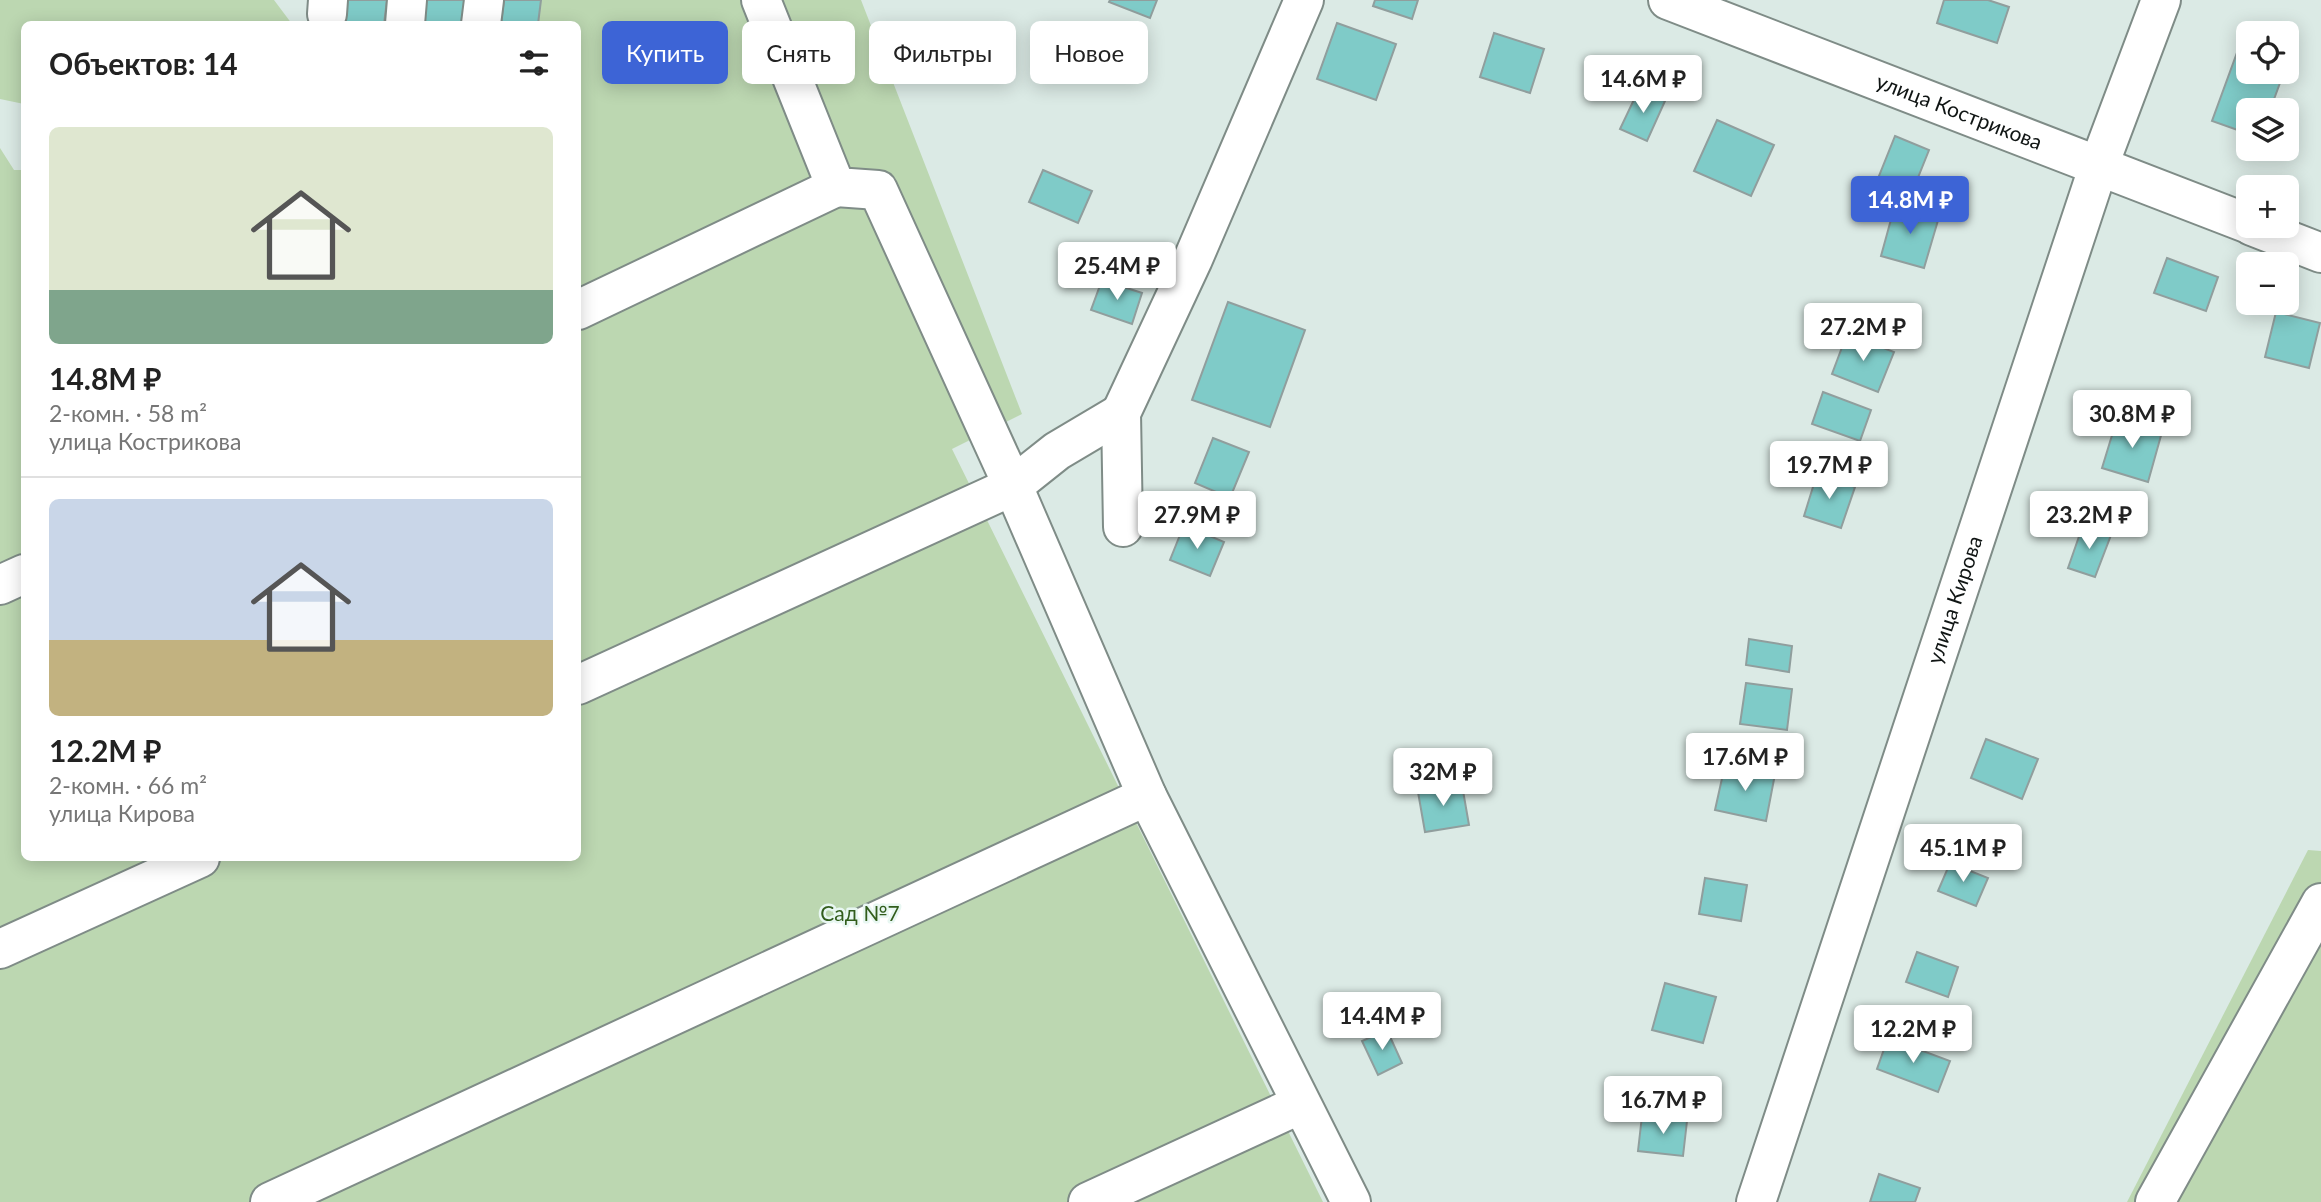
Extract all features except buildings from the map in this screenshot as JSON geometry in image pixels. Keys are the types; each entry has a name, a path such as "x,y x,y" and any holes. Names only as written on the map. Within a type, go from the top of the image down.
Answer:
{"street":[{"path":"405,21 407,0"},
{"path":"481,21 484,0"},
{"path":"761,0 836,187"},
{"path":"1123,527 1121,413 1193,259 1304,0"},
{"name":"улица Кострикова","path":"1668,0 2236,219"},
{"name":"улица Кирова","path":"1756,1202 2099,165 2161,0"},
{"path":"581,309 836,187 878,190 1013,486 1147,796 1351,1202"},
{"name":"улица Кострикова","path":"2284,238 2321,253"},
{"path":"581,684 1013,486 1057,451 1121,413"},
{"path":"0,585 21,574"},
{"path":"270,1202 1147,796"},
{"path":"0,949 193,861"},
{"path":"2155,1202 2321,903"},
{"path":"1087,1202 1301,1104"}],"green space":[{"path":"0,0 274,0 290,21 21,21 21,103 0,99"},
{"name":"Сад №7","path":"541,0 861,0 869,21 869,84 894,84 1022,414 952,449 1323,1202 0,1202 0,148 14,170 21,170 21,861 581,861 581,21 538,21"},
{"path":"2308,850 2321,851 2321,1202 2127,1202"}]}
